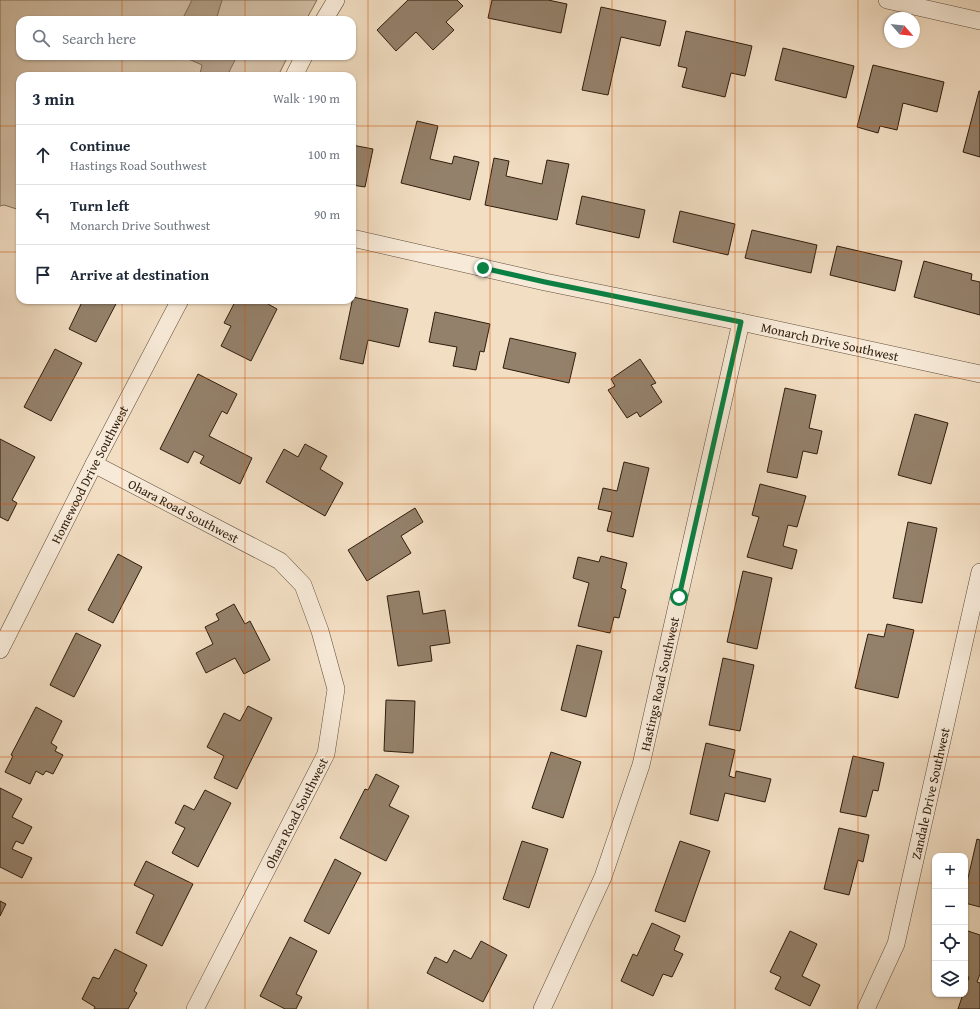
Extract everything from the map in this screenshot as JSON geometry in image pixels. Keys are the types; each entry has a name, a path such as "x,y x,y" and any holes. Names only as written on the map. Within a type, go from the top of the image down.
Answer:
{"street":[{"path":"326,16 336,0"},
{"path":"886,0 980,21"},
{"path":"296,72 302,60"},
{"name":"Monarch Drive Southwest","path":"356,239 545,282 741,322 980,374"},
{"name":"Homewood Drive Southwest","path":"0,650 94,464 178,304"},
{"name":"Hastings Road Southwest","path":"542,1009 550,995 603,877 641,765 741,322"},
{"name":"Ohara Road Southwest","path":"94,464 280,560 303,585 320,631 336,689 326,754 195,1009"},
{"name":"Zandale Drive Southwest","path":"866,1009 896,944 980,572"}],"shaded area":[{"path":"0,0 317,0 308,16 16,16 16,60 286,60 280,72 16,72 16,209 4,205 0,206"},
{"path":"192,0 222,0 217,16 184,16"},
{"path":"191,60 235,60 229,72 200,72 202,65"}],"building":[{"path":"408,0 457,0 463,6 446,22 454,30 433,50 416,32 396,51 377,30"},
{"path":"492,0 548,0 567,4 561,33 488,18"},
{"path":"601,7 666,21 660,46 621,37 608,95 582,90"},
{"path":"686,31 752,46 745,76 731,73 725,97 682,87 687,68 678,66"},
{"path":"783,48 854,66 846,98 775,80"},
{"path":"873,65 944,82 937,112 903,103 897,130 880,126 878,133 857,127"},
{"path":"980,91 980,157 963,152"},
{"path":"417,121 438,126 430,159 452,164 454,156 479,162 470,200 401,183"},
{"path":"356,146 373,149 365,187 356,186"},
{"path":"494,158 509,161 506,176 542,184 547,160 569,164 557,220 485,205"},
{"path":"582,196 645,210 639,238 576,224"},
{"path":"680,211 735,224 728,255 673,242"},
{"path":"752,230 817,245 811,273 745,258"},
{"path":"837,246 902,261 895,291 830,275"},
{"path":"924,261 972,274 971,280 980,282 980,315 914,297"},
{"path":"356,298 408,309 399,347 368,340 363,364 340,359 352,304 356,304"},
{"path":"81,304 116,304 96,342 69,329"},
{"path":"234,304 268,304 277,309 251,361 221,346 231,326 224,323"},
{"path":"435,312 490,324 484,352 480,351 476,370 453,366 457,347 429,342"},
{"path":"510,338 576,353 569,383 503,368"},
{"path":"55,349 82,363 51,421 24,407"},
{"path":"640,359 656,383 651,385 662,402 640,417 637,412 627,418 608,390 615,386 611,379"},
{"path":"198,374 237,394 227,414 222,411 209,436 252,458 240,484 200,463 204,456 194,451 188,463 160,449"},
{"path":"785,388 816,395 809,428 822,431 817,454 803,451 797,478 767,472"},
{"path":"915,414 948,423 931,484 898,475"},
{"path":"0,439 35,457 12,500 17,503 8,521 0,517"},
{"path":"305,444 327,456 320,469 343,483 325,516 266,482 284,449 298,457"},
{"path":"624,462 649,468 633,537 607,531 612,512 598,509 603,488 617,491"},
{"path":"760,484 806,496 797,527 788,525 783,546 797,550 792,569 747,557 759,517 752,515"},
{"path":"415,508 423,522 401,536 411,553 367,581 348,550"},
{"path":"908,522 937,528 922,603 893,598"},
{"path":"118,554 142,567 113,623 88,610"},
{"path":"601,556 627,563 621,588 626,590 619,618 614,617 610,633 578,626 589,583 573,578 578,557 599,562"},
{"path":"743,571 772,578 757,649 727,642"},
{"path":"419,591 423,614 445,610 450,643 430,646 432,661 398,666 387,596"},
{"path":"234,604 245,624 250,621 270,660 244,674 235,658 206,673 196,653 213,644 205,627 219,620 216,614"},
{"path":"887,624 914,630 898,698 855,688 868,634 884,637"},
{"path":"76,633 101,645 74,697 50,685"},
{"path":"577,645 602,651 586,717 561,710"},
{"path":"723,658 754,665 740,731 709,725"},
{"path":"386,700 415,701 413,753 384,751"},
{"path":"248,706 272,718 237,789 214,778 224,756 207,747 224,713 240,721"},
{"path":"36,707 62,721 51,743 57,747 55,751 63,755 53,774 46,771 43,775 36,771 30,784 5,772 13,756 11,755"},
{"path":"706,743 735,750 729,776 735,778 736,771 771,779 765,802 725,793 718,821 690,814"},
{"path":"551,752 581,762 563,818 532,808"},
{"path":"853,756 884,763 878,791 873,790 866,817 840,812"},
{"path":"376,774 399,786 389,806 409,816 386,861 340,838 365,789 368,790"},
{"path":"0,788 22,799 12,817 32,827 23,844 16,841 12,849 32,858 22,878 0,867"},
{"path":"205,790 231,803 198,867 172,853 185,828 175,823 184,805 194,810"},
{"path":"839,828 869,835 863,862 858,860 849,895 824,889"},
{"path":"977,839 980,840 980,907 968,904 968,878"},
{"path":"522,841 548,849 529,908 503,899"},
{"path":"680,841 710,851 685,922 655,911"},
{"path":"335,859 361,873 329,934 304,921"},
{"path":"146,861 193,884 162,946 136,933 154,895 134,885"},
{"path":"0,901 6,904 0,916"},
{"path":"652,923 680,936 674,950 683,954 672,977 663,974 653,996 621,981 633,954 637,956"},
{"path":"790,931 817,944 802,976 820,985 810,1006 775,989 781,977 770,972"},
{"path":"968,931 980,935 980,974 977,982 980,983 980,1009 958,1009 962,997 968,997"},
{"path":"290,937 317,951 296,994 302,997 296,1009 285,1009 260,996"},
{"path":"481,941 507,955 483,1002 427,973 435,957 447,963 454,950 471,959"},
{"path":"115,949 147,965 134,991 137,993 128,1009 94,1009 95,1007 82,999 93,977 99,979"}],"route":[{"path":"483,268 741,322 679,597"}]}
